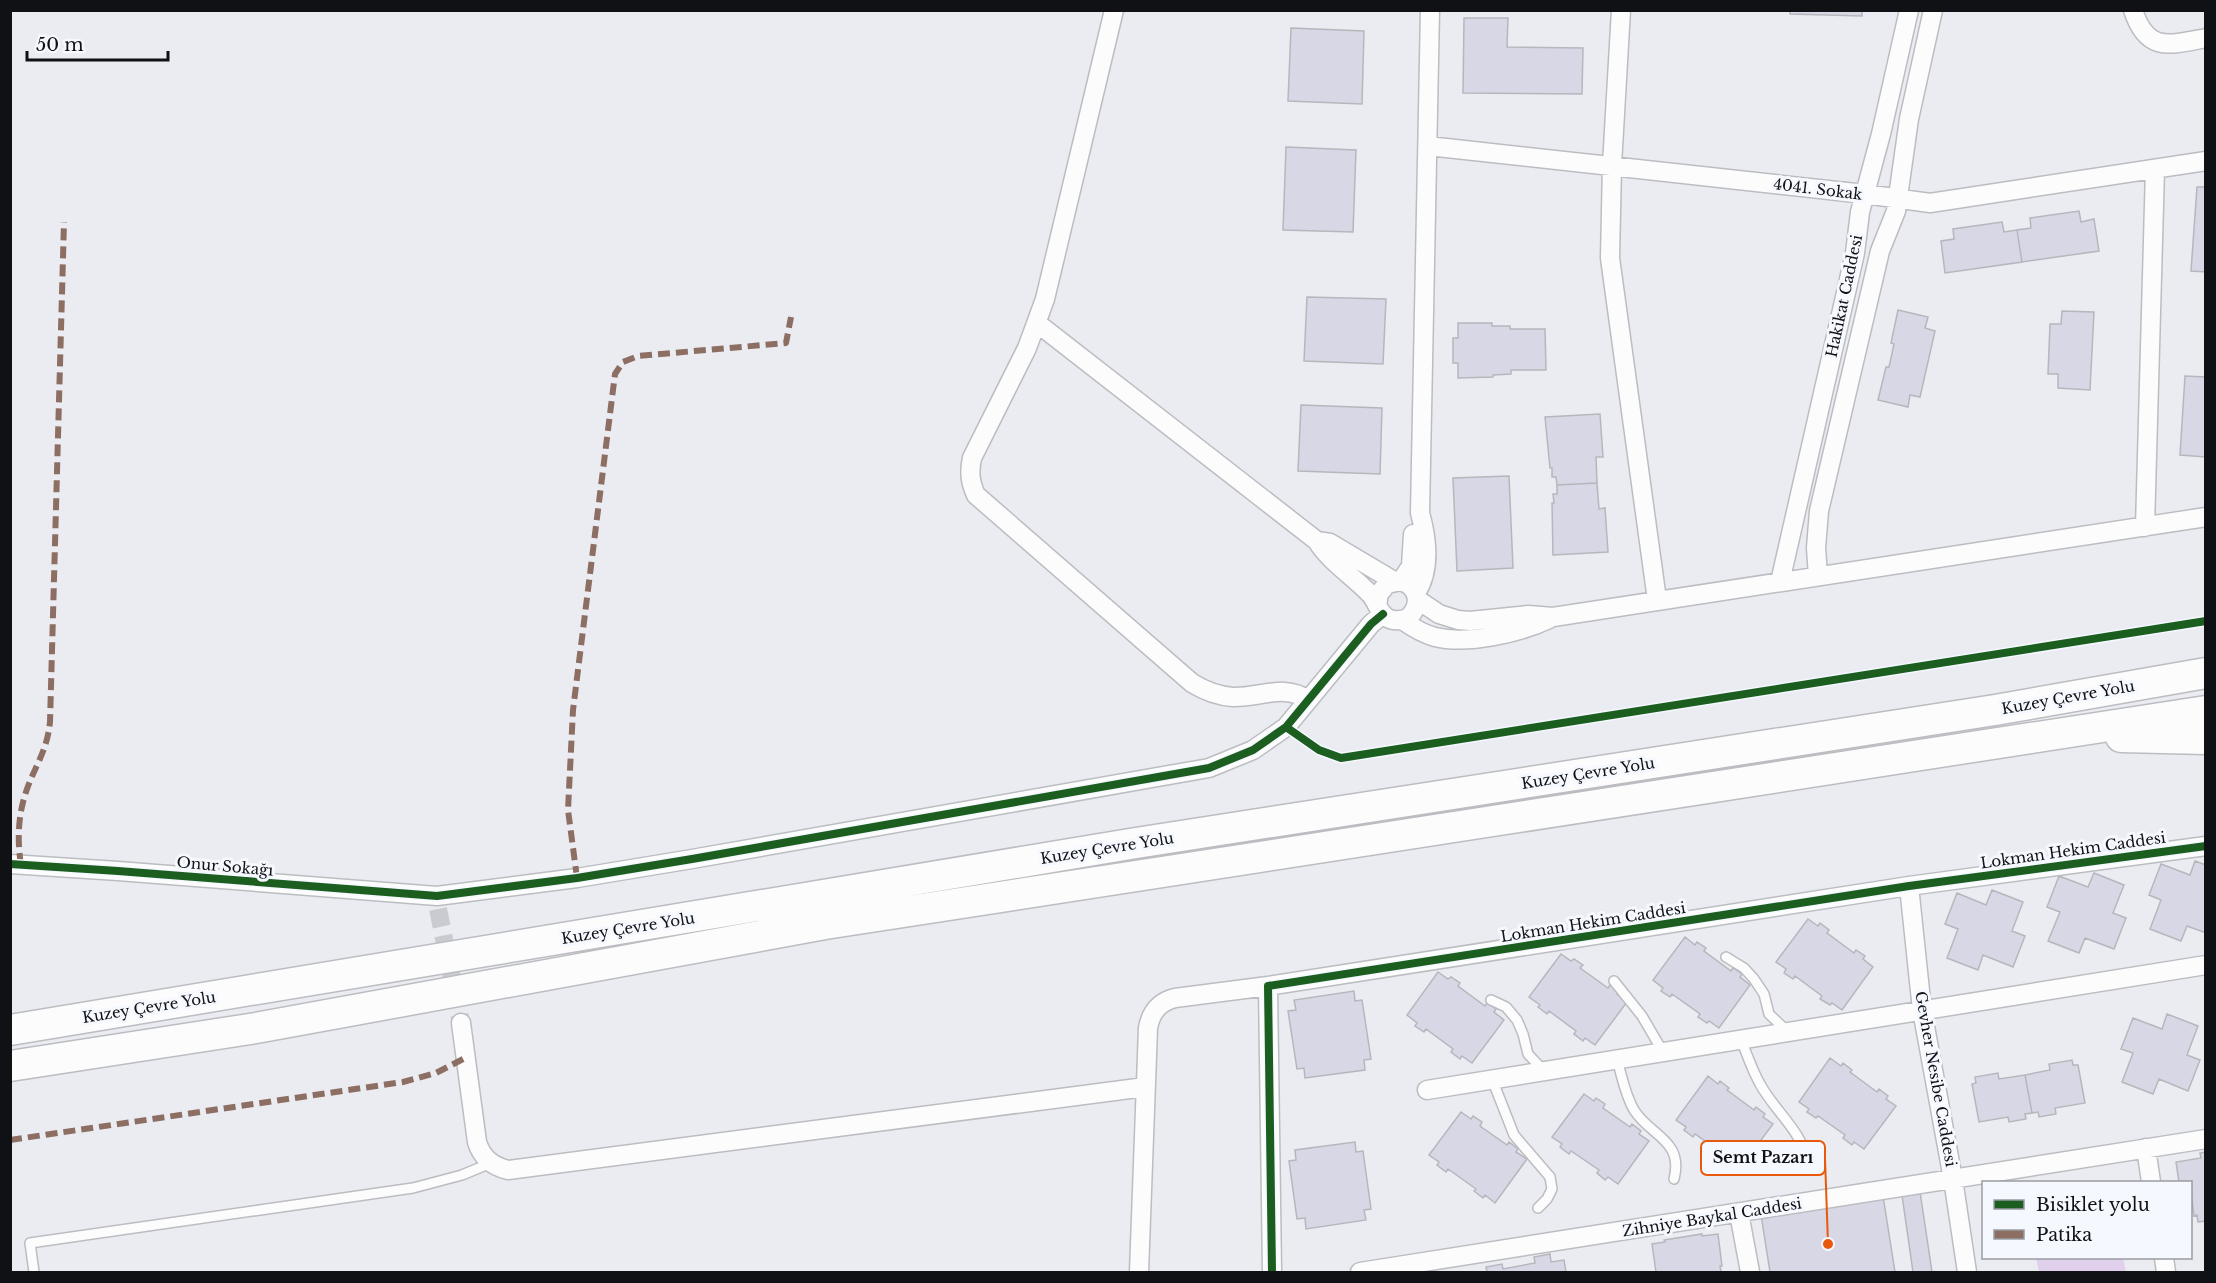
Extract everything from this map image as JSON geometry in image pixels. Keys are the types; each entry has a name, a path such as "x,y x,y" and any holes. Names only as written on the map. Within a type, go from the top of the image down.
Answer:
{"highway":[{"name":"Kuzey Çevre Yolu","path":"10,1030 1136,843 1983,711 2202,673"},
{"name":"Kuzey Çevre Yolu","path":"10,1066 256,1028 825,924 2205,711"},
{"path":"2061,733 2205,739"}],"street":[{"path":"1114,10 1052,274 1037,323 1015,373 972,458 970,477 976,495 1192,683 1219,695 1246,696 1289,692 1308,700"},
{"path":"1037,323 1317,541 1323,552 1343,568 1395,621 1402,620 1413,613 1425,571 1425,530 1420,513 1430,10"},
{"path":"1621,10 1612,165 1610,258 1657,600"},
{"name":"Hakikat Caddesi","path":"1780,582 1855,253 1860,212 1881,134 1909,10"},
{"name":"Hakikat Caddesi","path":"1818,576 1816,548 1819,511 1880,251 1893,222 1899,199 1909,119 1933,10"},
{"path":"2133,10 2139,28 2155,42 2168,45 2205,38"},
{"name":"4041. Sokak","path":"1428,146 1612,165 1930,203 2205,161"},
{"path":"2145,527 2155,170"},
{"path":"1380,608 1382,588 1397,581 1411,566 1414,530 1420,513"},
{"path":"1317,541 1330,543 1397,581 1407,583 1417,597 1439,614 1470,621 1528,615 1553,617 2205,517"},
{"name":"Onur Sokağı","path":"10,864 118,871 437,903 1209,768 1239,757 1270,740 1286,727 1371,624 1380,608"},
{"path":"1402,620 1434,637 1459,640 1531,627 1553,617"},
{"name":"Lokman Hekim Caddesi","path":"1139,1272 1149,1021 1161,1004 1175,998 1268,986 1909,886 2205,846"},
{"name":"Gevher Nesibe Caddesi","path":"1909,886 1922,1010 1953,1179 1967,1272"},
{"path":"1427,1090 2205,965"},
{"path":"1268,986 1272,1272"},
{"path":"461,1023 477,1142 491,1163 499,1167 518,1170 1145,1087"},
{"name":"Zihniye Baykal Caddesi","path":"1360,1272 2205,1139"},
{"path":"2146,1148 2151,1181"},
{"path":"1739,1213 1750,1272"}],"lane":[{"path":"1726,957 1744,968 1754,980 1764,994 1770,1014 1788,1032"},
{"path":"1614,981 1642,1016 1663,1052"},
{"path":"1491,1000 1506,1008 1517,1020 1528,1054 1544,1071"},
{"path":"1741,1040 1759,1083 1785,1116 1808,1161"},
{"path":"1617,1060 1635,1112 1675,1153 1677,1166 1674,1179"},
{"path":"1492,1080 1514,1135 1550,1177 1552,1189 1539,1208"},
{"path":"34,1272 30,1243 412,1188 462,1176 491,1163"}],"shaded area":[{"path":"2036,1259 2123,1259 2126,1272 2039,1272"}],"building":[{"path":"1790,10 1862,10 1862,16 1790,14"},
{"path":"1464,18 1508,18 1507,47 1583,48 1582,94 1463,93"},
{"path":"1291,28 1364,31 1362,104 1288,101"},
{"path":"1286,147 1356,150 1353,232 1283,230"},
{"path":"2197,187 2206,187 2206,272 2191,271"},
{"path":"2079,211 2081,222 2094,219 2099,251 2022,262 2017,230 2031,228 2030,218"},
{"path":"2002,222 2004,232 2017,230 2022,262 1945,273 1941,241 1954,239 1953,229"},
{"path":"1307,297 1386,299 1383,364 1304,361"},
{"path":"1898,310 1928,317 1925,328 1935,331 1920,397 1910,395 1908,407 1878,400 1886,367 1889,367"},
{"path":"2062,311 2094,312 2090,390 2058,388 2058,374 2048,374 2050,324 2061,324"},
{"path":"1458,323 1492,323 1492,326 1510,326 1510,329 1545,329 1546,370 1511,370 1511,374 1493,375 1493,377 1458,378 1458,363 1453,363 1453,338 1458,338"},
{"path":"2185,376 2206,377 2206,457 2180,455"},
{"path":"1301,405 1382,408 1380,474 1298,471"},
{"path":"1600,414 1603,457 1596,457 1597,483 1557,485 1556,477 1552,477 1552,468 1550,468 1545,417"},
{"path":"1509,476 1513,568 1457,571 1453,478"},
{"path":"1597,483 1599,509 1605,508 1608,552 1553,555 1552,503 1554,503 1553,494 1557,494 1557,485"},
{"path":"2195,861 2206,865 2206,933 2187,926 2181,941 2150,929 2161,900 2149,895 2161,864 2190,875"},
{"path":"2094,873 2124,885 2113,913 2126,918 2114,949 2085,938 2079,953 2048,941 2060,912 2047,907 2059,876 2088,887"},
{"path":"1992,890 2023,902 2012,931 2025,936 2013,967 1983,955 1978,970 1947,958 1958,929 1945,924 1957,893 1986,905"},
{"path":"1808,919 1818,926 1820,923 1829,930 1827,933 1854,953 1856,950 1865,956 1863,959 1873,967 1842,1010 1820,999 1822,996 1795,976 1793,979 1784,973 1786,969 1776,962"},
{"path":"1685,937 1695,945 1697,942 1706,948 1704,951 1731,971 1733,968 1742,974 1740,977 1750,985 1719,1028 1698,1017 1700,1014 1672,994 1670,997 1661,991 1663,988 1653,980"},
{"path":"1561,954 1583,965 1580,968 1608,988 1610,985 1619,991 1617,994 1627,1002 1595,1045 1585,1038 1583,1041 1574,1034 1576,1031 1549,1011 1547,1014 1529,997"},
{"path":"1438,972 1460,983 1458,986 1485,1006 1487,1003 1496,1009 1494,1012 1504,1020 1472,1063 1462,1056 1460,1059 1451,1052 1453,1049 1426,1029 1424,1032 1415,1026 1417,1023 1407,1015"},
{"path":"1354,991 1355,1001 1362,1000 1371,1059 1364,1060 1365,1070 1305,1078 1304,1068 1297,1069 1288,1011 1296,1010 1294,1000"},
{"path":"2167,1014 2198,1026 2187,1055 2200,1060 2188,1091 2159,1079 2153,1094 2122,1082 2133,1053 2121,1049 2133,1018 2162,1029"},
{"path":"1830,1058 1841,1066 1843,1063 1852,1070 1850,1072 1877,1092 1879,1089 1888,1096 1886,1099 1896,1106 1864,1149 1854,1142 1852,1145 1843,1138 1845,1135 1818,1116 1816,1118 1807,1112 1809,1109 1799,1102"},
{"path":"2072,1060 2073,1065 2078,1065 2085,1103 2055,1108 2056,1114 2039,1117 2038,1112 2032,1113 2025,1075 2050,1070 2049,1064"},
{"path":"1998,1073 1999,1079 2025,1075 2032,1113 2025,1114 2026,1119 2009,1122 2008,1117 1979,1122 1972,1084 1976,1083 1975,1077"},
{"path":"1708,1076 1718,1084 1720,1081 1729,1088 1727,1090 1754,1110 1756,1107 1765,1114 1763,1117 1773,1124 1741,1167 1731,1160 1729,1163 1720,1156 1722,1153 1695,1134 1693,1137 1684,1130 1686,1127 1676,1120"},
{"path":"1584,1094 1594,1101 1596,1098 1605,1104 1603,1108 1630,1127 1632,1124 1641,1131 1639,1134 1649,1141 1618,1184 1608,1177 1605,1180 1597,1173 1599,1170 1571,1151 1569,1154 1560,1147 1562,1144 1552,1137"},
{"path":"1461,1112 1471,1119 1473,1116 1482,1122 1480,1126 1507,1145 1509,1142 1518,1149 1516,1152 1527,1159 1495,1203 1485,1195 1483,1198 1474,1191 1476,1189 1448,1169 1446,1172 1437,1165 1439,1162 1429,1155"},
{"path":"1355,1142 1356,1152 1363,1151 1371,1209 1364,1210 1366,1220 1306,1229 1305,1218 1297,1219 1289,1161 1296,1160 1295,1150"},
{"path":"2206,1152 2206,1221 2198,1222 2197,1215 2194,1216 2192,1181 2179,1181 2176,1162 2201,1158 2200,1153"},
{"path":"1919,1185 1932,1272 1913,1272 1901,1188"},
{"path":"1883,1196 1895,1272 1770,1272 1761,1215"},
{"path":"1702,1234 1702,1236 1718,1234 1721,1272 1656,1272 1652,1244"},
{"path":"1550,1254 1551,1262 1564,1260 1566,1272 1487,1272 1486,1267 1502,1264 1503,1269 1535,1263 1534,1257"}],"tunnel":[{"path":"438,909 461,1023"}],"marked path":[{"path":"21,865 20,817 27,789 44,749 50,722 64,222"},
{"path":"577,878 568,810 573,710 615,374 623,362 638,356 786,343 791,317"},
{"path":"10,1140 403,1082 436,1073 465,1058"}],"cycle path":[{"path":"10,864 437,896 577,878 692,859 1209,768 1253,750 1286,727 1371,624 1383,614"},
{"path":"1286,727 1319,750 1341,758 2206,621"},
{"path":"1272,1272 1268,986 1909,886 2206,846"}],"place":[{"name":"Semt Pazarı","path":"1828,1244"}]}
